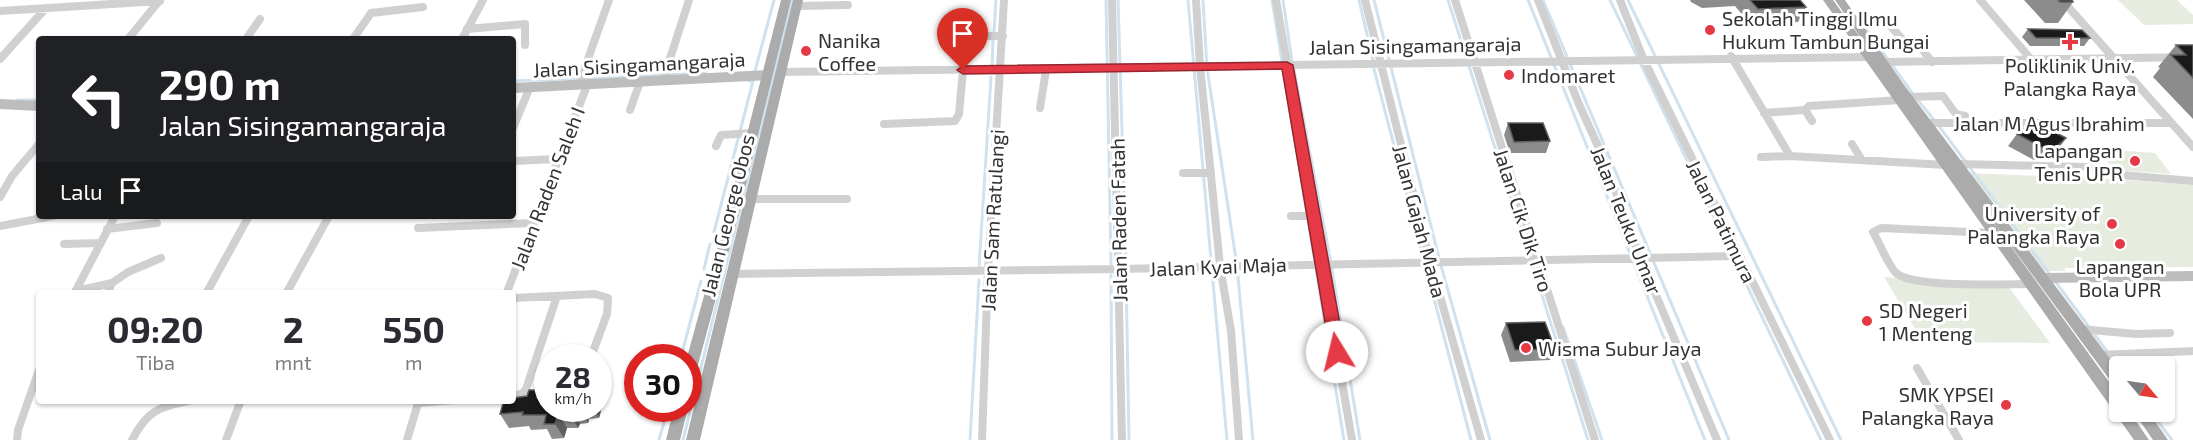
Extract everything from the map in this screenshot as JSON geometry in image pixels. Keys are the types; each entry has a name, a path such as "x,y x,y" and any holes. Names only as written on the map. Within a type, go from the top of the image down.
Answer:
{"main road":[{"path":"1828,0 1952,165 2044,278 2109,368"},
{"path":"1840,0 1887,62 1903,99 1927,123 1993,233 2109,393"},
{"name":"Jalan George Obos","path":"693,440 782,72 794,2"},
{"name":"Jalan George Obos","path":"697,344 767,75 794,2"},
{"path":"754,130 769,125"},
{"path":"678,422 674,440 693,440"},
{"path":"2129,422 2142,440"},
{"path":"2147,422 2161,440"}],"street":[{"path":"0,10 160,0"},
{"path":"130,36 160,0"},
{"path":"464,36 483,0"},
{"name":"Jalan Raden Saleh I","path":"508,290 557,159 609,0"},
{"path":"663,80 689,0"},
{"name":"Jalan Sam Ratulangi","path":"982,440 988,270 1004,0"},
{"name":"Jalan Raden Fatah","path":"1112,0 1122,440"},
{"path":"1196,0 1200,66 1220,266 1231,331 1239,440"},
{"path":"1276,0 1352,440"},
{"name":"Jalan Gajah Mada","path":"1365,0 1379,64 1430,261 1481,440"},
{"name":"Jalan Cik Dik Tiro","path":"1455,0 1595,440"},
{"name":"Jalan Teuku Umar","path":"1538,0 1606,165 1640,257 1718,440"},
{"name":"Jalan Patimura","path":"1620,0 1643,58 1830,440"},
{"path":"1980,0 2030,58"},
{"path":"2061,0 2193,147"},
{"path":"794,2 848,5"},
{"path":"355,36 371,13 423,7"},
{"path":"0,59 46,8"},
{"path":"248,36 260,19"},
{"path":"1884,19 1904,41 1922,50 1932,62"},
{"path":"467,29 525,24 527,25 525,45"},
{"path":"984,36 1003,36"},
{"path":"1731,56 1790,156"},
{"name":"Jalan Sisingamangaraja","path":"782,72 1113,69 1731,56 1869,57"},
{"path":"1887,62 2193,57"},
{"path":"885,124 955,121 959,114 963,70"},
{"path":"1040,108 1040,90 1044,83 1046,70"},
{"name":"Jalan Sisingamangaraja","path":"516,88 767,75"},
{"path":"630,110 640,82"},
{"path":"516,121 530,87"},
{"path":"1937,88 1956,114 1965,116"},
{"path":"1764,113 1805,110 1809,106 1817,105 1943,96"},
{"path":"0,105 36,106"},
{"path":"1805,110 1812,121"},
{"name":"Jalan M Agus Ibrahim","path":"1927,123 2171,123"},
{"path":"716,146 721,135 754,130"},
{"path":"1852,144 1862,160"},
{"path":"0,197 5,186 36,147"},
{"path":"1761,158 1790,156 1952,165 2085,167 2121,175 2193,181"},
{"path":"516,161 557,159"},
{"path":"1183,173 1211,173"},
{"path":"751,200 847,199"},
{"path":"1291,216 1314,216"},
{"path":"0,226 37,219"},
{"path":"77,290 113,219"},
{"path":"208,290 247,219"},
{"path":"288,290 326,219"},
{"path":"418,228 534,223"},
{"path":"107,229 157,224"},
{"path":"1993,233 1881,228 1873,232 1896,273 1901,277 1922,281 2030,284"},
{"path":"64,244 99,243"},
{"name":"Jalan Kyai Maja","path":"732,274 1118,269 1739,256"},
{"path":"84,290 112,283 128,272 161,258"},
{"path":"2044,278 2193,276"},
{"path":"109,290 112,283"},
{"path":"516,298 595,294 608,298 607,314 596,344"},
{"path":"516,395 523,393 526,389 557,296"},
{"path":"2080,328 2136,334 2170,333"},
{"path":"2099,355 2193,351"},
{"path":"1917,369 1959,440"},
{"path":"17,440 18,430 35,389"},
{"path":"132,440 140,422 147,414 156,409 177,404"},
{"path":"226,440 240,404"},
{"path":"407,440 417,404"}],"shaded area":[{"path":"2118,0 2177,0 2193,15 2193,24 2144,25"},
{"name":"Lapangan Tenis UPR","path":"2098,149 2155,153 2171,174 2114,170"},
{"name":"Lapangan Bola UPR","path":"1969,173 2193,185 2193,267 2064,268 2066,271 2040,271"},
{"path":"1884,277 2008,286 2050,343 1923,342"}],"building":[{"path":"1750,0 1800,0 1806,7 1758,9"},
{"path":"2058,0 2072,0 2073,2 2060,2"},
{"path":"2028,29 2082,30 2090,38 2036,38"},
{"path":"2176,45 2193,45 2193,78 2171,55 2186,55"},
{"path":"2033,121 2066,138 2055,148 2043,148 2017,134"},
{"path":"1508,123 1543,123 1550,141 1514,142"},
{"path":"1545,322 1555,349 1515,350 1506,323"},
{"path":"529,390 534,390 534,415 522,415 523,412 500,414 503,404 516,404 516,398 527,396"}],"waterway":[{"path":"755,71 774,0"},
{"path":"683,440 792,0"},
{"path":"994,32 996,0"},
{"path":"1106,0 1111,264"},
{"path":"1118,0 1126,263"},
{"path":"1188,0 1227,440"},
{"path":"1203,0 1207,68 1237,266 1253,440"},
{"path":"1272,0 1344,440"},
{"path":"1283,0 1292,61"},
{"path":"1359,0 1373,60"},
{"path":"1374,0 1440,262 1490,440"},
{"path":"1448,0 1588,440"},
{"path":"1528,0 1705,440"},
{"path":"1543,0 1729,440"},
{"path":"1610,0 1821,440"},
{"path":"1628,0 1841,440"},
{"path":"1859,20 1913,94"},
{"path":"992,68 993,40"},
{"path":"1374,69 1471,440"},
{"path":"1294,70 1331,263 1360,440"},
{"path":"516,81 706,73"},
{"path":"979,268 991,77"},
{"path":"714,232 753,81 749,81"},
{"path":"1917,99 1934,120"},
{"path":"17,100 36,100"},
{"path":"1938,125 2051,276"},
{"path":"704,269 710,244"},
{"path":"1126,273 1129,440"},
{"path":"1111,275 1112,440"},
{"path":"970,440 979,280"},
{"path":"684,344 701,281"},
{"path":"2055,281 2110,356"},
{"path":"1563,327 1602,440"},
{"path":"659,440 664,422"},
{"path":"2158,422 2172,440"}],"place":[{"name":"Sekolah Tinggi Ilmu Hukum Tambun Bungai","path":"1710,30"},
{"name":"Poliklinik Univ. Palangka Raya","path":"2070,42"},
{"name":"Nanika Coffee","path":"806,51"},
{"name":"Indomaret","path":"1509,75"},
{"name":"Lapangan Tenis UPR","path":"2135,161"},
{"name":"University of Palangka Raya","path":"2112,224"},
{"name":"Lapangan Bola UPR","path":"2120,244"},
{"name":"SD Negeri 1 Menteng","path":"1867,321"},
{"name":"Wisma Subur Jaya","path":"1526,348"},
{"name":"SMK YPSEI Palangka Raya","path":"2006,405"}],"route":[{"path":"963,70 1287,65 1337,352"}]}
